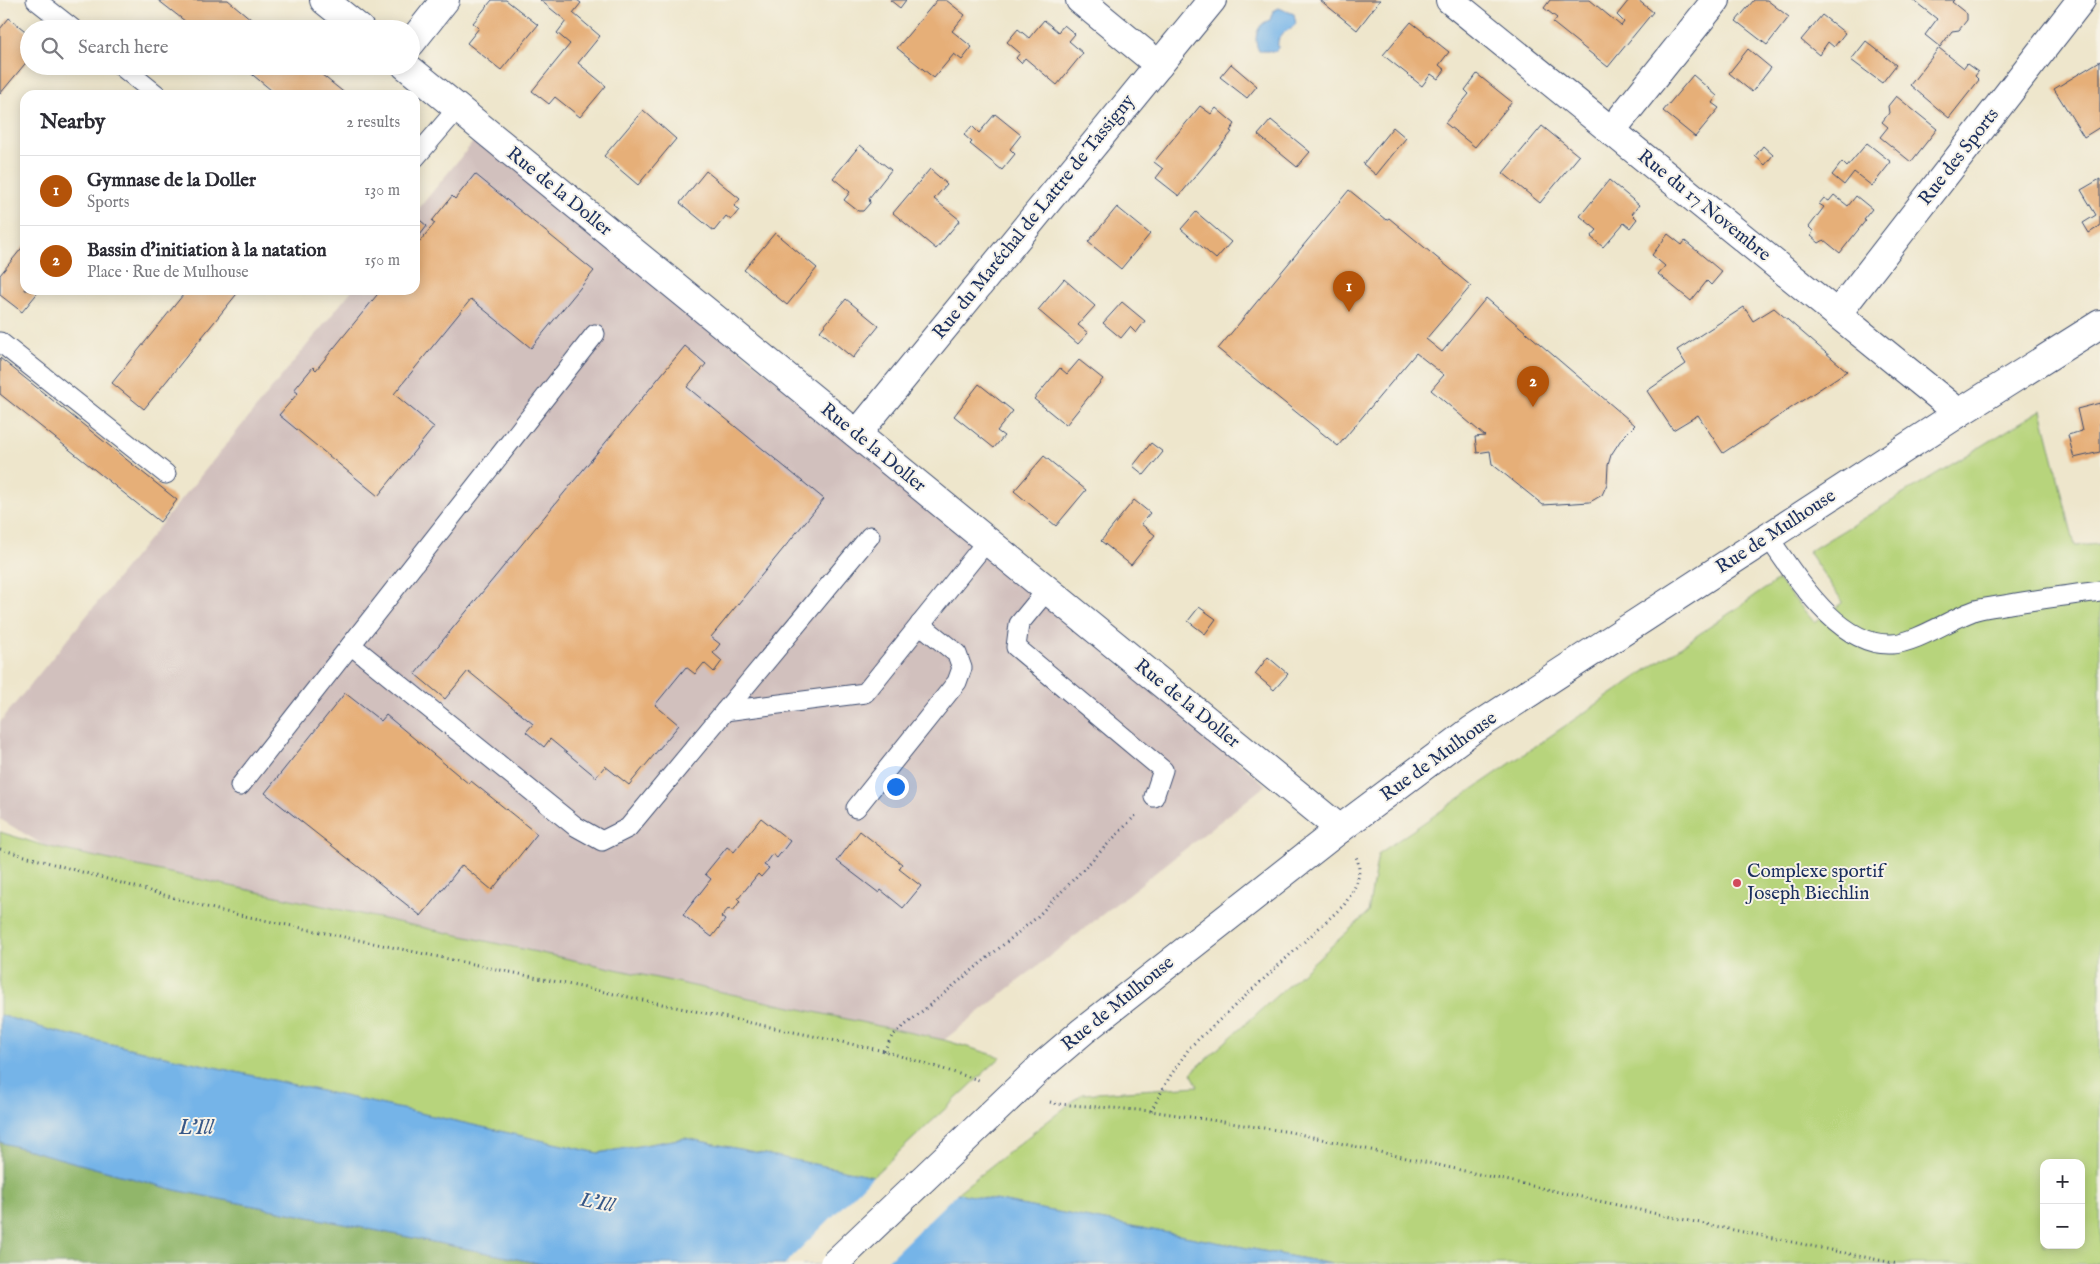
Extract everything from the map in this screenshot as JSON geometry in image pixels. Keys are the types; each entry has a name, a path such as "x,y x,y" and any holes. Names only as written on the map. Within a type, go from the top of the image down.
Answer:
{"street":[{"path":"324,0 349,20"},
{"path":"420,31 446,0"},
{"path":"1080,0 1160,65"},
{"name":"Rue du Maréchal de Lattre de Tassigny","path":"857,434 1212,0"},
{"name":"Rue du 17 Novembre","path":"1450,0 1959,413"},
{"path":"1611,131 1716,0"},
{"name":"Rue des Sports","path":"1837,314 2081,0"},
{"name":"Rue de la Doller","path":"417,75 1340,829"},
{"name":"Rue de Mulhouse","path":"834,1264 1043,1065 1340,829 1472,730 1959,413 2100,324"}],"lane":[{"path":"36,0 62,20"},
{"path":"132,75 151,90"},
{"path":"420,152 458,108"},
{"path":"240,786 595,334"},
{"path":"0,342 166,474"},
{"path":"351,645 575,826 602,841 628,828 870,536"},
{"path":"1768,537 1825,611 1848,632 1869,641 1893,644 1914,638 1976,610 2037,599 2100,591"},
{"path":"725,711 865,693 987,541"},
{"path":"1047,590 1020,624 1016,647 1163,770 1154,797"},
{"path":"856,808 957,682 962,668 957,654 920,624"}],"path":[{"path":"0,849 221,911 884,1051 892,1036 1036,918 1154,797"},
{"path":"1340,829 1358,860 1358,883 1344,905 1190,1047 1169,1078 1151,1111 1290,1132 1671,1217 1898,1264"}],"shaded area":[{"path":"479,135 1266,785 944,1040 45,846 0,819 0,722 348,295 420,295 420,207"}],"green space":[{"name":"Complexe sportif Joseph Biechlin","path":"2041,410 2075,546 2100,544 2100,1264 1332,1264 957,1193 1082,1094 1198,1086 1191,1073 1368,913 1378,854 1778,580 1815,623 1843,602 1808,552"},
{"path":"0,832 45,846 944,1040 1001,1057 873,1176 685,1138 598,1153 53,1031 0,1015"},
{"path":"0,1142 175,1190 542,1264 0,1264"}],"water":[{"path":"1279,8 1294,14 1296,24 1280,36 1278,48 1275,51 1259,51 1256,42 1257,33 1265,22 1270,20 1273,11"},
{"name":"L'Ill","path":"0,1015 53,1031 598,1153 685,1138 957,1193 1332,1264 542,1264 175,1190 0,1142"}],"pier":[{"path":"875,1174 959,1191 884,1264 785,1264"}],"building":[{"path":"158,0 228,0 252,20 184,20"},
{"path":"492,0 506,0 538,25 501,70 467,43 479,28 473,23"},
{"path":"540,0 577,0 581,3 573,13 600,36 578,63 606,86 580,117 555,97 549,104 532,91 570,44 557,33 566,21"},
{"path":"890,0 906,0 900,8"},
{"path":"937,0 946,0 965,15 952,31 972,47 962,60 954,54 934,78 897,48"},
{"path":"1320,0 1380,0 1357,30"},
{"path":"1550,0 1590,0 1621,26 1624,22 1617,15 1629,0 1638,0 1653,12 1608,67 1553,23 1557,18 1544,8"},
{"path":"1754,0 1767,0 1789,17 1767,45 1736,21"},
{"path":"1913,0 1954,0 1952,2 1967,14 1967,20 1959,30 1952,31 1940,47 1925,35 1937,19"},
{"path":"1822,15 1845,33 1834,47 1828,42 1819,55 1801,40"},
{"path":"9,18 20,27 20,70 0,94 0,29"},
{"path":"1044,20 1058,32 1064,25 1075,34 1069,41 1083,53 1057,85 1025,58 1021,63 1016,58 1020,53 1007,42 1018,29 1029,38"},
{"path":"1411,22 1449,52 1439,65 1445,70 1438,79 1431,74 1422,86 1383,55"},
{"path":"1866,41 1896,65 1882,83 1851,60"},
{"path":"1939,48 1964,68 1967,64 1978,72 1975,76 1979,80 1949,118 1910,85"},
{"path":"1748,49 1771,68 1752,92 1729,73"},
{"path":"2100,61 2100,127 2084,137 2054,89"},
{"path":"1231,64 1257,86 1247,98 1220,77"},
{"path":"1477,74 1512,102 1475,147 1445,123 1469,94 1465,90"},
{"path":"253,75 322,75 341,90 271,90"},
{"path":"1693,75 1717,96 1712,103 1719,108 1695,137 1663,111"},
{"path":"1896,96 1937,129 1911,162 1880,137 1888,127 1882,122 1889,113 1888,106"},
{"path":"1200,106 1211,114 1216,108 1235,124 1230,131 1232,132 1179,196 1156,178 1163,169 1154,162"},
{"path":"643,110 676,139 638,185 604,156"},
{"path":"995,114 1021,135 1010,149 1015,154 1002,170 970,144 972,142 964,135 972,126 979,133"},
{"path":"1271,120 1310,152 1297,167 1258,135"},
{"path":"1542,126 1579,156 1540,203 1503,173"},
{"path":"1393,127 1406,138 1376,175 1363,164"},
{"path":"1867,143 1891,162 1872,186 1854,172 1844,185 1832,175 1842,162 1847,167"},
{"path":"860,145 891,170 869,198 870,203 863,211 858,211 844,200 850,192 833,178"},
{"path":"1763,146 1773,155 1765,165 1755,156"},
{"path":"930,169 947,184 934,199 960,220 936,249 893,213"},
{"path":"706,171 740,199 734,206 739,210 731,220 726,216 714,231 680,203"},
{"path":"475,174 594,271 531,348 471,299 394,394 434,427 378,496 279,415 298,393 294,390 313,367 316,370 377,295 420,295 420,241 435,223 432,221 452,196 455,199"},
{"path":"2100,179 2100,226 2089,233 2083,223 2096,215 2081,190"},
{"path":"1609,180 1639,205 1632,214 1637,219 1630,228 1624,223 1603,247 1591,237 1597,230 1580,216"},
{"path":"1349,190 1386,220 1389,218 1471,286 1426,339 1442,352 1486,298 1635,425 1622,438 1611,455 1608,465 1607,484 1602,495 1590,502 1543,505 1492,464 1490,451 1477,453 1475,437 1485,436 1431,390 1444,375 1416,353 1338,446 1218,349"},
{"path":"1834,195 1848,206 1856,196 1872,209 1864,219 1866,220 1840,253 1824,240 1819,243 1811,236 1813,231 1809,227 1824,207 1819,204 1824,198 1829,201"},
{"path":"1117,207 1150,234 1121,269 1088,242"},
{"path":"1196,212 1231,242 1216,259 1181,229"},
{"path":"420,220 427,226 420,235"},
{"path":"775,233 817,268 787,305 744,270"},
{"path":"1668,234 1682,245 1685,241 1722,272 1711,285 1707,281 1691,301 1658,274 1665,266 1652,255"},
{"path":"20,250 20,295 36,295 22,312 0,295 0,275"},
{"path":"1064,279 1095,306 1078,325 1088,333 1078,344 1038,310"},
{"path":"183,295 236,295 144,409 112,383"},
{"path":"846,299 879,326 853,358 820,331"},
{"path":"1122,302 1145,321 1136,333 1130,327 1121,338 1103,323"},
{"path":"1744,307 1753,321 1774,308 1847,371 1723,453 1698,415 1673,430 1647,391 1686,364 1677,350"},
{"path":"685,346 706,364 687,387 824,499 711,637 720,644 713,653 722,661 714,672 704,663 695,674 686,667 655,705 679,725 629,785 605,766 596,777 550,739 544,747 526,732 533,724 468,671 445,699 415,674"},
{"path":"0,358 177,500 160,522 0,394"},
{"path":"1079,360 1103,379 1066,425 1034,399 1060,368 1067,374"},
{"path":"979,384 1013,411 997,431 1004,436 994,448 954,416"},
{"path":"2100,403 2100,452 2074,458 2068,435 2082,431 2077,409"},
{"path":"1151,443 1163,452 1144,475 1133,466"},
{"path":"1044,456 1086,490 1056,526 1014,491"},
{"path":"1134,500 1150,513 1141,524 1155,535 1131,565 1101,541"},
{"path":"1199,607 1216,619 1205,634 1188,621"},
{"path":"1268,657 1288,674 1274,690 1255,674"},
{"path":"345,693 381,721 386,715 469,784 471,781 537,834 492,890 462,865 421,916 265,793"},
{"path":"761,818 790,841 777,858 772,854 764,865 769,868 761,877 758,874 738,899 740,901 733,911 729,908 721,917 725,920 712,937 683,915 711,879 705,874 727,847 734,852"},
{"path":"860,831 902,864 899,869 921,886 903,908 881,890 879,893 837,861"}],"place":[{"name":"Gymnase de la Doller","path":"1349,312"},
{"name":"Bassin d'initiation à la natation","path":"1533,407"},
{"name":"Complexe sportif Joseph Biechlin","path":"1737,883"}]}
